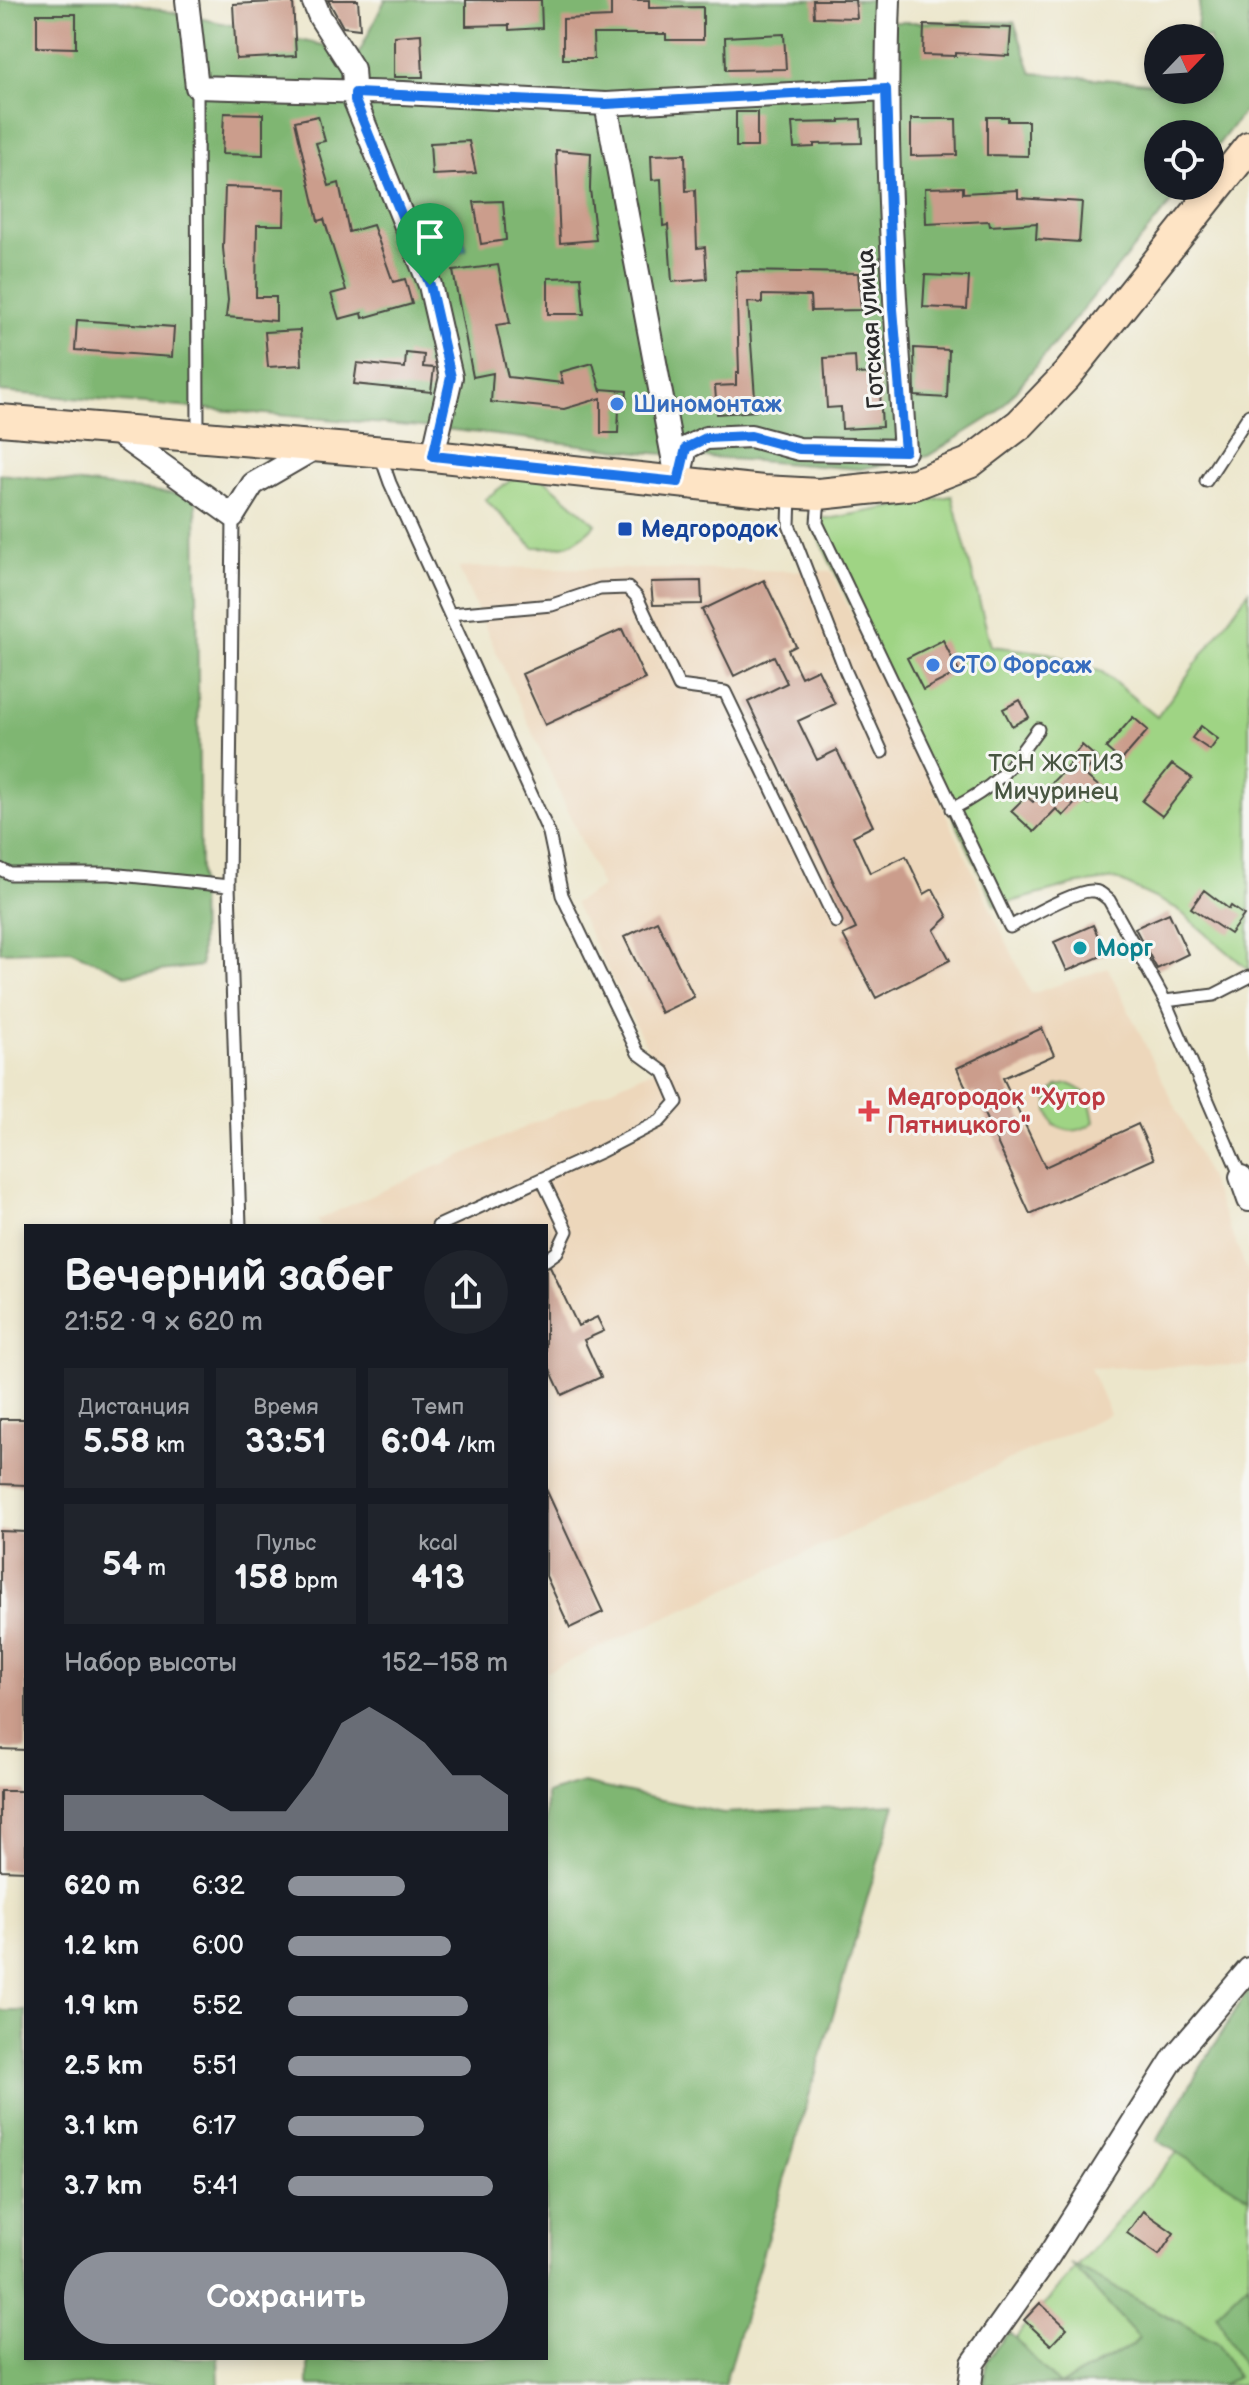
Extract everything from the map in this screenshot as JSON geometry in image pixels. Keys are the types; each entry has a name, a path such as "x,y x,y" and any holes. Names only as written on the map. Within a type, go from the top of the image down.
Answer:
{"main road":[{"path":"0,420 433,456 805,493 915,484 969,463 1020,424 1067,375 1249,147"}],"street":[{"path":"187,0 197,87 606,104 886,89"},
{"path":"313,0 320,17 353,69 355,101 430,285 451,377 433,456"},
{"name":"Готская улица","path":"678,482 686,448 706,438 751,436 799,449 905,451 893,309 886,89 889,0"},
{"path":"606,104 678,482"},
{"path":"109,428 233,516 253,484 317,447"},
{"path":"1245,1176 1249,1200"},
{"path":"970,2385 973,2363 1048,2257 1175,2056 1249,1969"}],"lane":[{"path":"197,87 198,436"},
{"path":"1206,481 1249,415"},
{"path":"384,453 384,466 390,483 549,833 562,895 638,1053 664,1072 677,1102 660,1121 442,1224"},
{"path":"805,493 789,525 846,672 882,752"},
{"path":"805,493 1010,927 1091,890 1109,900 1165,1001 1245,1176"},
{"path":"233,516 229,886 240,1224"},
{"path":"450,614 552,605 600,589 628,588 637,597 679,686 725,692 836,922"},
{"path":"952,809 985,792 1000,779 1038,729"},
{"path":"0,869 10,874 110,874 229,886"},
{"path":"1165,1001 1214,995 1249,977"},
{"path":"542,1179 567,1231 557,1252 548,1259"}],"shaded area":[{"name":"Медгородок \"Хутор Пятницкого\"","path":"458,567 831,571 1031,994 1108,968 1198,1153 1249,1275 1249,1365 1090,1368 1110,1414 548,1671 548,1224 319,1224 317,1220 657,1068 574,903 602,887"}],"green space":[{"path":"0,0 116,0 359,53 385,0 880,0 883,22 1014,22 1032,73 1144,83 1144,104 1224,104 1224,24 1197,24 1200,0 1249,0 1249,105 1224,137 1224,120 1144,120 1144,200 1173,200 997,413 928,456 860,469 639,452 445,429 0,392"},
{"path":"537,473 596,524 574,542 553,547 533,547 485,499 515,477"},
{"path":"0,474 196,496 201,966 126,975 70,950 0,952"},
{"name":"ТСН ЖСТИЗ Мичуринец","path":"952,496 991,646 1048,653 1102,672 1157,717 1249,591 1249,970 1176,908 1115,879 1073,885 996,906 809,518 833,518"},
{"path":"1069,1084 1085,1094 1091,1108 1094,1122 1079,1130 1054,1125 1048,1110 1048,1096 1057,1086"},
{"path":"583,1783 723,1813 895,1804 724,2385 308,2385 308,2360 548,2360 548,1793"},
{"path":"1249,1988 1249,2197 1157,2140"},
{"path":"0,2011 24,2011 24,2360 218,2360 219,2385 0,2385"},
{"path":"1249,2070 1249,2385 974,2385"},
{"path":"1071,2264 1218,2343 1237,2377 1222,2385 1059,2385 1132,2346 1139,2338"},
{"path":"1249,2282 1249,2377 1216,2314"},
{"path":"1009,2332 1059,2385 984,2385 986,2361"}],"water":[{"path":"462,232 466,250 432,258 426,241"}],"building":[{"path":"328,0 358,0 360,29 343,27"},
{"path":"466,0 541,0 542,28 509,30 509,25 466,26"},
{"path":"611,0 649,0 649,8 703,7 703,40 666,40 666,34 593,34 594,59 563,59 563,19 611,17"},
{"path":"813,0 855,0 857,18 814,17"},
{"path":"293,1 296,56 236,59 233,4"},
{"path":"37,14 76,14 76,48 37,47"},
{"path":"924,25 1011,28 1009,56 923,55"},
{"path":"421,34 423,77 394,77 394,36"},
{"path":"784,34 786,69 726,70 725,37"},
{"path":"736,112 757,112 757,147 736,147"},
{"path":"224,113 263,114 263,155 222,154"},
{"path":"318,116 325,141 316,143 329,186 339,183 349,232 373,225 393,282 405,279 412,304 363,318 362,313 339,319 331,294 346,290 324,219 318,221 295,121"},
{"path":"987,117 1028,121 1028,156 987,155"},
{"path":"861,119 862,143 814,144 814,147 794,148 792,123"},
{"path":"911,119 956,119 957,155 911,156"},
{"path":"469,141 476,173 432,175 430,143"},
{"path":"556,150 591,153 590,189 596,240 560,243"},
{"path":"685,154 686,191 695,190 697,248 705,247 707,279 672,282 668,225 663,226 661,179 652,180 651,155"},
{"path":"225,187 285,189 284,225 257,225 256,297 276,297 276,321 226,317 228,300 223,248"},
{"path":"963,187 963,193 1018,190 1018,198 1082,202 1079,242 1036,239 1037,223 990,226 989,221 926,224 925,188"},
{"path":"503,201 506,240 481,244 474,202"},
{"path":"498,265 510,323 496,325 508,377 563,383 560,372 593,363 601,392 601,389 627,391 626,407 619,407 618,433 601,433 601,398 564,409 491,402 493,373 473,377 453,271"},
{"path":"736,271 858,273 861,310 811,311 810,296 762,295 762,303 748,302 756,411 717,414 715,386 736,385 736,373 739,373"},
{"path":"925,275 969,277 967,309 923,307"},
{"path":"581,277 584,314 548,314 548,278"},
{"path":"77,320 174,327 172,357 75,350"},
{"path":"300,330 302,365 268,367 265,332"},
{"path":"914,348 949,350 947,398 915,396"},
{"path":"406,353 424,355 423,367 434,368 431,392 354,384 357,363 405,368"},
{"path":"855,356 856,374 879,373 882,427 842,429 841,407 827,408 824,358"},
{"path":"764,580 796,646 788,650 801,677 818,669 835,704 798,721 817,760 837,750 873,826 853,836 870,873 906,856 924,894 933,889 948,917 934,930 950,960 876,998 843,935 856,929 748,702 787,683 774,656 734,676 702,610"},
{"path":"701,581 702,604 653,605 651,582"},
{"path":"622,629 645,679 545,725 522,674"},
{"name":"СТО Форсаж","path":"943,640 959,672 923,690 907,658"},
{"path":"1020,700 1029,717 1012,726 1003,709"},
{"path":"1133,717 1148,730 1121,761 1106,748"},
{"path":"1201,726 1218,739 1210,750 1192,738"},
{"path":"1082,745 1097,758 1084,774 1102,789 1089,804 1081,797 1063,816 1056,809 1034,832 1011,811 1026,796 1033,802 1072,762 1070,760"},
{"path":"1172,764 1192,778 1162,816 1142,801"},
{"path":"1204,890 1229,909 1231,906 1244,915 1230,934 1191,908"},
{"path":"1169,913 1188,954 1157,969 1135,928"},
{"path":"657,921 694,997 661,1013 624,937"},
{"name":"Морг","path":"1093,925 1106,954 1067,971 1054,942"},
{"path":"1042,1028 1054,1055 1003,1078 1045,1167 1138,1124 1154,1159 1030,1214 974,1092 969,1094 957,1068"},
{"path":"548,1268 578,1326 597,1317 604,1331 584,1340 601,1377 562,1395 548,1365"},
{"path":"0,1419 24,1419 24,1485 0,1484"},
{"path":"548,1493 603,1612 570,1628 548,1580"},
{"path":"0,1531 24,1532 24,1750 0,1749"},
{"path":"0,1791 24,1791 24,1871 0,1870"},
{"path":"1143,2211 1174,2233 1159,2255 1127,2233"},
{"path":"1040,2303 1067,2328 1051,2345 1024,2320"}],"place":[{"name":"Шиномонтаж","path":"617,404"},
{"name":"Медгородок","path":"625,529"},
{"name":"СТО Форсаж","path":"933,665"},
{"name":"Морг","path":"1080,948"},
{"name":"Медгородок \"Хутор Пятницкого\"","path":"869,1111"}],"route":[{"path":"886,89 893,309 905,451 799,449 751,436 706,438 686,448 678,482 433,456 451,377 430,285 355,101 355,93 606,104 886,89"}]}
